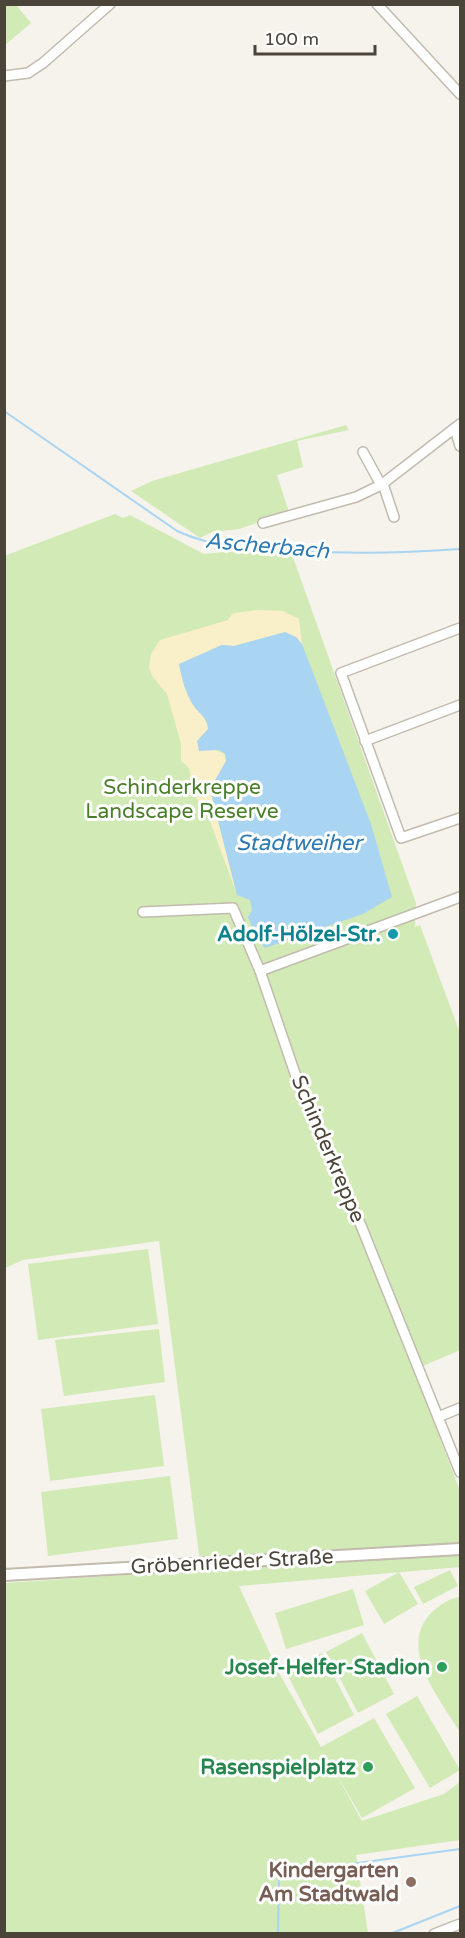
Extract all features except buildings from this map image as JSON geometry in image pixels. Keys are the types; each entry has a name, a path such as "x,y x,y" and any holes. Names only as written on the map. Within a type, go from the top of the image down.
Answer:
{"street":[{"path":"4,76 28,73 43,63 110,4"},
{"path":"377,4 460,94"},
{"path":"458,426 460,446"},
{"path":"263,523 356,497 382,484 458,426"},
{"path":"363,452 382,484 394,517"},
{"path":"460,628 340,673 401,838 460,818"},
{"path":"365,741 460,705"},
{"path":"260,971 460,897"},
{"name":"Schinderkreppe","path":"143,912 233,908 260,971 300,1088 362,1228 460,1472"},
{"path":"438,1417 460,1408"},
{"name":"Gröbenrieder Straße","path":"4,1575 460,1549"},
{"path":"434,1934 460,1924"}],"green space":[{"path":"5,4 16,5 31,23 5,45"},
{"path":"346,425 349,430 297,441 303,467 277,475 289,512 239,529 212,532 200,538 131,491 152,481"},
{"name":"Schinderkreppe Landscape Reserve","path":"115,514 123,518 130,515 204,554 289,546 416,903 415,927 420,925 460,1033 460,1350 414,1370 460,1491 460,1567 239,1586 279,1673 321,1747 374,1718 415,1788 362,1818 329,1761 362,1821 444,1794 460,1782 460,1840 356,1855 368,1933 5,1933 5,1583 201,1570 159,1241 23,1260 5,1268 4,556"},
{"path":"148,1249 158,1324 38,1340 28,1264"},
{"path":"159,1329 165,1382 64,1396 55,1340"},
{"path":"155,1395 164,1466 50,1481 41,1409"},
{"path":"170,1476 178,1539 48,1556 41,1492"},
{"path":"450,1570 458,1586 423,1604 414,1587"},
{"path":"399,1572 418,1604 384,1624 365,1591"},
{"path":"353,1589 364,1625 286,1649 275,1613"},
{"name":"Josef-Helfer-Stadion","path":"460,1597 460,1732 425,1674 420,1657 419,1641 422,1626 432,1612 445,1602"},
{"path":"362,1633 394,1694 358,1713 326,1652"},
{"path":"322,1653 354,1715 318,1734 286,1672"},
{"path":"417,1696 460,1770 430,1788 386,1714"}],"sand":[{"path":"258,610 283,611 299,619 302,644 285,632 234,646 222,645 210,650 207,719 215,750 225,754 226,761 210,790 237,895 207,813 194,795 189,768 181,761 181,744 167,694 152,676 149,667 151,654 160,640 228,620 233,613"}],"water":[{"name":"Stadtweiher","path":"285,632 296,637 302,644 371,824 392,897 363,914 265,948 255,934 248,917 252,910 250,900 237,895 210,789 226,761 225,754 219,750 199,751 197,741 208,729 205,719 188,695 179,664 222,645 234,646"}],"waterway":[{"name":"Ascherbach","path":"4,411 177,531 207,542 252,549 319,552 380,553 460,549"},
{"path":"278,1934 279,1878 285,1873 460,1849"},
{"path":"390,1934 460,1906"}],"place":[{"name":"Adolf-Hölzel-Str.","path":"393,934"},
{"name":"Josef-Helfer-Stadion","path":"442,1667"},
{"name":"Rasenspielplatz","path":"368,1767"},
{"name":"Kindergarten Am Stadtwald","path":"411,1882"}]}
